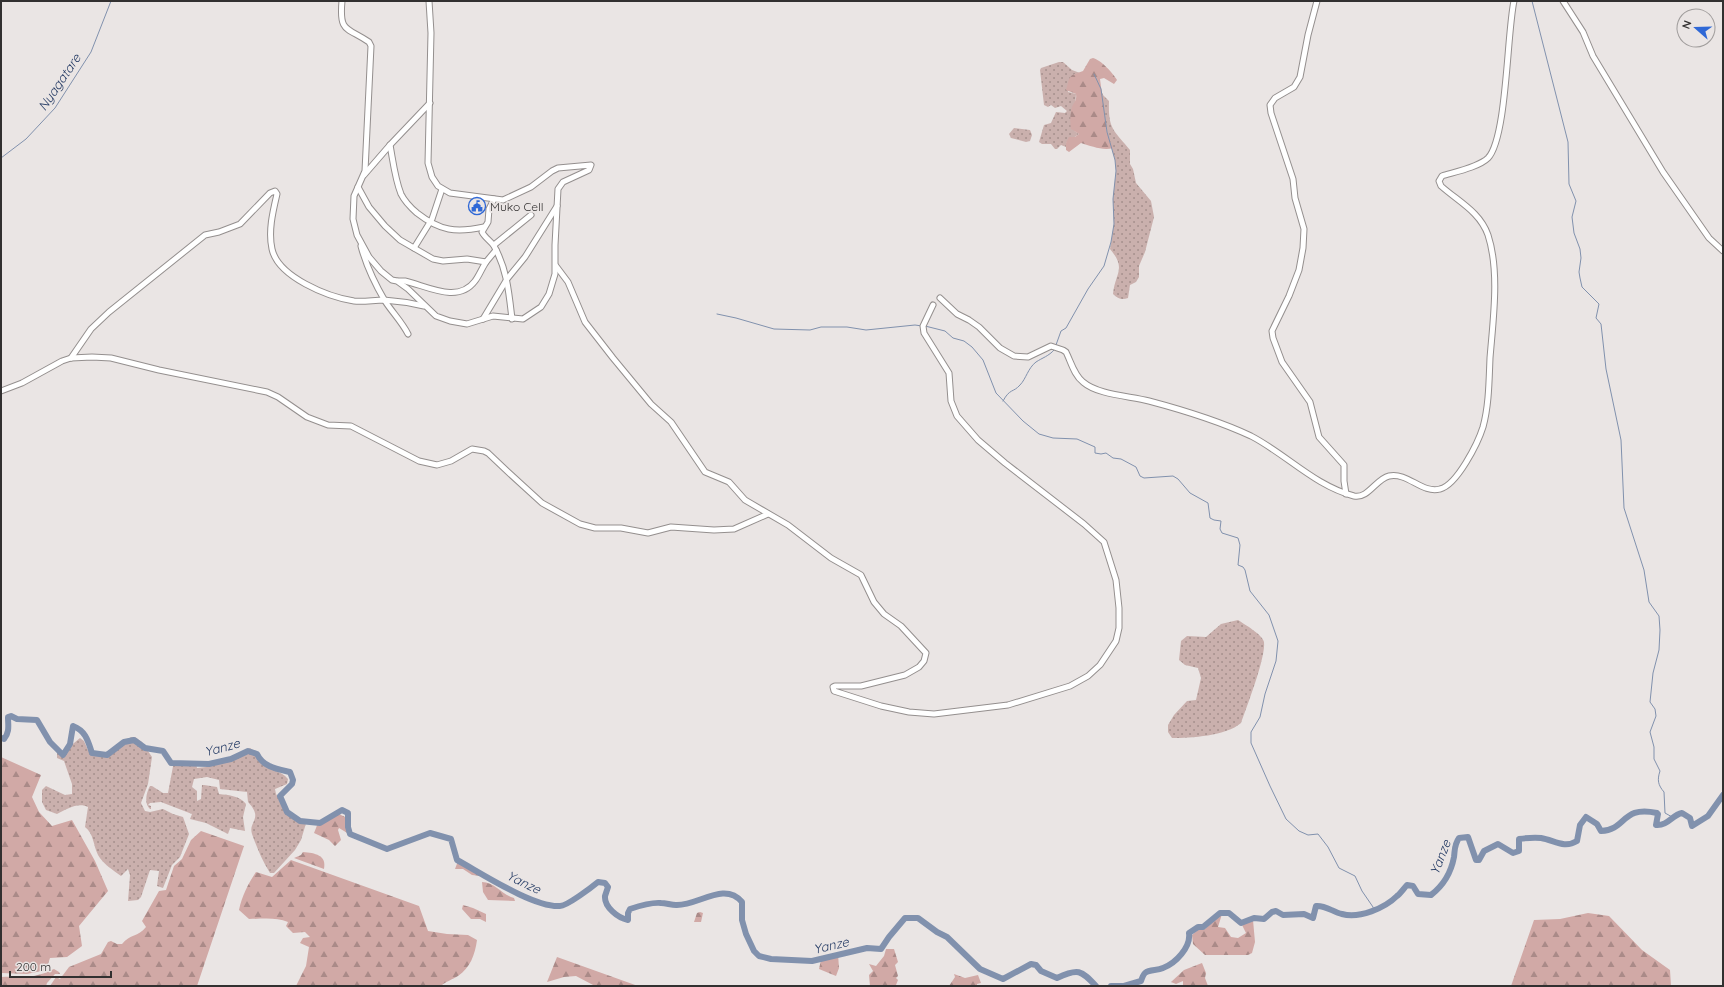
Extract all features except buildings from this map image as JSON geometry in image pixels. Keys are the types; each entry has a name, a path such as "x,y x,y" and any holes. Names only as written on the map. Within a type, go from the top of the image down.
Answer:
{"street":[{"path":"342,1 341,21 345,28 370,42 371,46 370,96 364,176"},
{"path":"397,281 408,289 436,316 450,321 467,324 478,322 493,316 523,319 541,307 552,286 556,266 555,245 558,189 563,182 589,170 590,164 558,168 531,187 506,199 494,200 460,196 450,193 438,186 432,177 428,163 431,33 429,1"},
{"path":"1317,1 1308,34 1300,77 1294,87 1275,98 1270,105 1270,113 1294,179 1295,198 1304,229 1303,248 1297,278 1272,334 1278,356 1310,402 1319,437 1344,465 1346,494"},
{"path":"940,298 957,314 979,327 1000,348 1014,356 1028,357 1051,346 1063,350 1066,352 1078,377 1088,386 1166,406 1213,421 1248,435 1271,448 1311,475 1346,494 1356,496 1364,495 1379,481 1390,476 1401,476 1434,490 1443,488 1454,480 1475,446 1483,427 1487,404 1494,307 1494,276 1488,234 1480,219 1473,211 1441,186 1439,181 1442,176 1470,167 1487,159 1493,148 1497,136 1508,61 1510,18 1514,1"},
{"path":"1563,1 1584,32 1593,56 1663,172 1709,238 1723,250"},
{"path":"408,334 385,300 363,255 353,219 354,196 364,176 390,145 430,103"},
{"path":"390,145 401,194 408,205 430,223 445,229 458,231 484,227"},
{"path":"358,187 369,207 385,226 400,240 433,259 443,261 467,258 486,262"},
{"path":"414,248 430,223 442,189"},
{"path":"71,358 91,329 109,312 205,235 219,232 240,224 270,193 275,191 277,194 273,214 271,240 275,259 283,267 314,289 334,296 354,301 385,300 425,306"},
{"path":"494,200 489,209 488,222 482,232 483,235 495,247 503,265 507,279 512,319"},
{"path":"483,319 507,279 529,251 558,206"},
{"path":"359,240 369,257 381,271 392,280 405,281 450,293 459,293 474,282 495,247 531,215"},
{"path":"556,266 568,282 585,322 646,398 671,422 702,468 708,473 729,482 745,500 788,525 831,558 861,575 874,602 884,614 901,626 926,653 924,661 919,667 905,675 861,686 835,686 833,689 837,693 881,706 909,712 934,714 1008,705 1070,686 1088,676 1100,665 1116,641 1120,608 1116,580 1104,542 1084,524 1005,463 978,440 957,416 951,401 949,373 924,334 923,326 933,305"},
{"path":"1,391 22,383 53,365 71,358 111,358 159,370 267,392 278,397 307,417 328,425 351,426 419,461 430,464 437,465 451,460 472,449 480,450 488,453 542,503 580,524 595,528 621,528 648,533 671,527 714,530 734,529 768,514"}],"shaded area":[{"path":"1063,62 1072,70 1080,73 1072,75 1068,92 1076,94 1073,130 1079,134 1066,143 1066,147 1061,145 1055,149 1051,144 1042,144 1039,142 1044,125 1051,123 1056,112 1065,113 1067,111 1061,106 1055,108 1051,105 1048,107 1044,105 1040,70 1041,68"},
{"path":"1101,90 1103,95 1109,101 1110,118 1113,129 1130,150 1130,164 1133,169 1136,183 1151,201 1154,217 1145,252 1139,266 1139,277 1136,282 1130,285 1128,298 1124,299 1120,299 1113,294 1119,271 1118,262 1110,249 1114,224 1113,199 1116,171 1115,160 1107,132"},
{"path":"1014,128 1030,130 1032,135 1030,141 1026,142 1011,138 1009,134"},
{"path":"1238,620 1257,633 1264,642 1264,649 1259,670 1241,723 1227,731 1218,733 1198,737 1172,738 1168,732 1168,725 1174,715 1187,701 1196,700 1201,678 1198,668 1185,665 1179,660 1181,641 1187,636 1206,637 1221,624"},
{"path":"131,737 135,737 142,742 152,757 148,784 141,803 145,811 150,812 163,809 183,817 189,834 180,857 172,865 163,888 157,886 159,871 150,870 141,897 138,900 128,901 130,875 128,869 121,876 105,864 98,855 92,836 85,827 88,807 80,805 69,808 57,814 46,810 42,802 42,790 46,786 65,795 72,794 72,784 64,761 57,758 57,751 62,753 80,738 84,741 88,750 100,753 106,752 122,746"},
{"path":"250,748 256,752 259,759 267,767 284,775 288,779 287,784 275,789 276,794 279,799 283,799 286,810 307,820 301,840 295,850 274,873 270,873 267,868 252,834 251,830 255,812 248,802 247,792 220,789 219,780 207,777 194,779 192,787 197,791 197,801 201,799 202,785 204,785 217,787 219,794 230,795 244,801 246,804 243,817 245,831 230,828 228,834 206,823 190,819 192,814 161,802 150,803 148,805 151,806 150,809 148,807 146,801 147,792 150,786 163,793 168,793 174,761 196,763 197,768 206,767 210,762 228,758"}],"green space":[{"path":"1093,58 1100,61 1117,80 1114,84 1104,78 1100,79 1107,132 1113,148 1101,149 1081,143 1069,152 1066,150 1066,143 1069,137 1075,137 1079,134 1071,129 1070,124 1071,109 1076,100 1076,94 1066,90 1069,79 1072,75 1083,71 1090,59"},
{"path":"1,757 41,775 32,797 39,812 52,826 72,820 95,861 108,891 79,926 82,946 67,957 50,958 46,970 27,974 1,973"},
{"path":"337,813 347,818 347,828 349,834 339,828 338,830 341,840 335,846 329,840 314,833 318,823 321,823"},
{"path":"201,831 244,846 197,986 50,986 56,977 60,979 69,967 101,954 108,942 111,941 117,944 122,944 146,927 142,921 159,891 166,890 174,866 182,859 191,840"},
{"path":"303,852 316,854 322,858 324,861 324,869 294,858 301,855"},
{"path":"291,860 419,906 428,931 468,935 477,940 475,951 469,965 458,976 441,986 296,986 306,966 309,947 300,943 303,938 310,937 305,932 293,933 286,926 288,922 283,920 249,919 239,910 250,881 256,872 272,877"},
{"path":"458,861 482,874 481,876 472,875 463,869 455,869"},
{"path":"482,882 495,886 514,898 515,901 488,900 483,892"},
{"path":"463,905 486,914 486,922 480,919 471,919 462,909"},
{"path":"697,913 703,913 701,922 694,922"},
{"path":"1588,913 1609,916 1642,950 1670,970 1671,986 1511,986 1534,920 1560,919"},
{"path":"1222,914 1218,927 1225,928 1231,937 1238,938 1246,933 1242,925 1253,920 1255,942 1252,953 1248,955 1205,955 1193,944 1192,935 1199,929 1205,929"},
{"path":"886,949 894,949 898,962 895,965 898,976 896,978 898,980 896,985 870,986 869,975 873,971 869,964 876,966 884,956"},
{"path":"838,954 839,968 836,976 819,969 821,960"},
{"path":"557,957 638,986 595,986 576,976 564,977 547,982"},
{"path":"1202,963 1206,973 1205,978 1208,986 1183,986 1183,981 1176,984 1171,982 1184,970"},
{"path":"54,969 60,974 55,974 46,986 1,986 1,977 33,976"},
{"path":"954,974 965,978 978,975 981,983 977,984 977,986 949,986 955,977"}],"waterway":[{"name":"Nyagatare","path":"1,158 26,139 55,108 91,52 111,1"},
{"path":"1532,1 1568,142 1569,184 1576,201 1572,217 1574,233 1580,249 1580,278 1582,287 1599,304 1596,318 1601,324 1606,369 1621,440 1624,508 1644,570 1649,602 1659,616 1659,650 1653,673 1650,702 1655,709 1656,716 1650,732 1654,747 1654,759 1660,771 1660,787 1664,792 1665,813 1674,818"},
{"path":"1056,345 1061,331 1066,328 1088,289 1104,266 1111,242 1114,224 1113,199 1116,171 1115,160 1107,132 1101,89 1094,74"},
{"path":"717,314 774,329 810,330 821,327 847,327 866,330 915,325 922,326"},
{"path":"925,326 945,331 953,338 964,341 972,347 983,360 996,393 1023,421 1039,434 1053,438 1077,439 1095,447 1095,453 1106,453 1113,458 1121,459 1136,467 1140,476 1144,478 1173,476 1178,479 1190,493 1208,503 1210,518 1221,521 1220,529 1222,533 1238,538 1240,545 1238,565 1243,567 1245,570 1250,591 1269,615 1278,641 1276,661 1265,694 1260,717 1251,732 1251,743 1286,819 1299,831 1308,835 1318,834 1328,847 1339,868 1355,876 1374,911"},
{"path":"1003,401 1010,392 1022,383 1033,364 1054,350"},
{"name":"Yanze","path":"1,738 4,739 7,734 8,717 11,716 17,719 37,720 50,742 63,755 70,744 73,726 84,734 92,753 107,755 124,742 134,740 145,748 163,751 171,763 209,764 231,759 248,751 257,754 267,765 290,772 293,780 292,784 280,796 287,812 300,821 320,823 342,810 348,813 348,827 350,834 387,849 430,833 451,839 457,860 522,896 549,905 563,905 579,896 598,882 605,883 608,887 605,900 609,908 616,914 628,920 628,913 630,909 649,904 684,904 719,894 735,896 742,902 742,920 746,934 754,951 759,956 771,959 812,961 867,948 881,949 905,918 918,918 937,932 947,937 980,969 1003,979 1031,964 1036,965 1041,971 1057,978 1070,973 1079,972 1087,977 1096,986"},
{"name":"Yanze","path":"1124,986 1141,981 1145,973 1151,970 1161,969 1168,966 1182,954 1188,944 1189,933 1198,927 1203,927 1220,913 1229,913 1241,923 1254,918 1264,919 1272,912 1276,911 1283,915 1304,914 1313,918 1316,906 1349,915 1364,914 1386,905 1407,885 1413,886 1418,894 1431,895 1440,887 1449,873 1453,863 1455,845 1459,838 1468,837 1476,860 1479,860 1484,851 1498,844 1513,853 1519,851 1519,839 1538,838 1563,844 1577,841 1580,825 1586,817 1597,824 1601,831 1616,827 1630,815 1645,811 1658,814 1656,825 1664,824 1682,813 1690,818 1692,826 1708,816 1723,795"},
{"name":"Yanze","path":"1111,986 1122,986"}],"place":[{"name":"Muko Cell","path":"477,206"}]}
